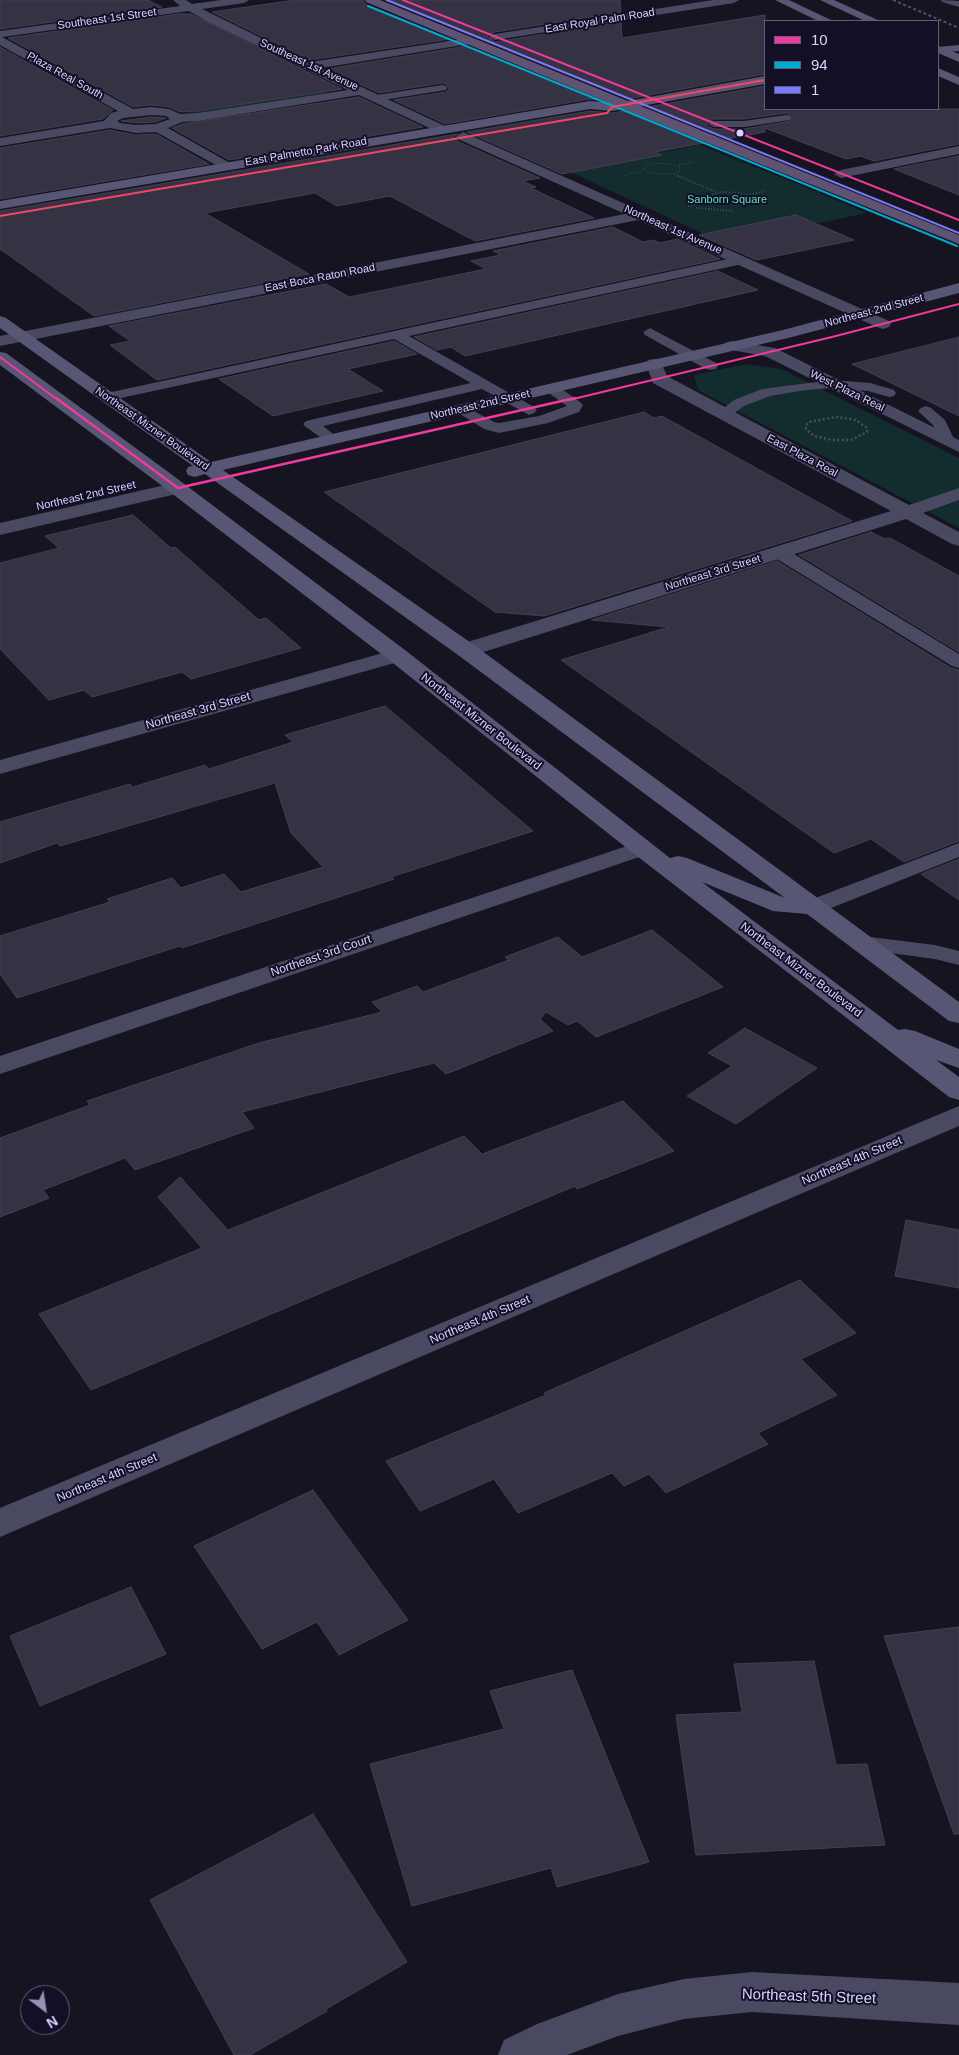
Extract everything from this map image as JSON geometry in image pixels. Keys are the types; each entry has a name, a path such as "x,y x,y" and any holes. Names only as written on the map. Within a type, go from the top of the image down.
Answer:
{"main road":[{"path":"370,0 618,106 959,240"},
{"path":"403,0 959,220"},
{"path":"780,0 825,20"},
{"path":"825,0 872,20"},
{"path":"939,49 959,44"},
{"path":"939,49 959,48"},
{"path":"939,49 959,58"},
{"path":"939,72 959,81"},
{"name":"East Palmetto Park Road","path":"0,205 440,129 590,105 618,106 764,80"},
{"name":"East Palmetto Park Road","path":"0,216 607,113 618,106"},
{"name":"Northeast 2nd Street","path":"171,483 529,410 569,400 657,371 692,356 863,315 959,288"},
{"name":"Northeast 2nd Street","path":"215,473 332,439 551,388 657,371 712,366 959,304"},
{"name":"Northeast Mizner Boulevard","path":"0,321 466,650 959,1015"},
{"name":"Northeast Mizner Boulevard","path":"0,357 171,483 397,655 642,848 959,1091"},
{"path":"642,848 782,906 813,907"},
{"path":"873,1025 959,1059"}],"street":[{"name":"Southeast 1st Avenue","path":"178,0 212,20 440,129"},
{"name":"Southeast 1st Street","path":"0,34 244,0"},
{"name":"East Royal Palm Road","path":"496,37 734,0"},
{"path":"946,0 959,4"},
{"name":"Plaza Real South","path":"0,40 129,112"},
{"path":"310,66 469,41"},
{"path":"173,116 347,83"},
{"path":"112,124 111,119 129,112 151,111 173,116 198,117 362,91"},
{"path":"0,142 112,124 126,128 158,128 172,124 173,116"},
{"path":"158,128 225,166"},
{"name":"Northeast 1st Avenue","path":"463,136 884,324"},
{"path":"841,174 959,150"},
{"name":"East Boca Raton Road","path":"0,341 641,215"},
{"name":"West Plaza Real","path":"731,346 770,352 953,444"},
{"name":"East Plaza Real","path":"657,371 724,414 959,540"},
{"name":"Northeast 2nd Street","path":"0,516 171,483"},
{"name":"Northeast 2nd Street","path":"0,529 171,483"},
{"name":"Northeast 3rd Street","path":"466,650 778,552 876,524 959,494"},
{"name":"Northeast 3rd Street","path":"0,767 397,655"},
{"name":"Northeast 3rd Court","path":"0,1065 642,848"},
{"name":"Northeast 4th Street","path":"0,1523 959,1115"},
{"name":"Northeast 5th Street","path":"520,2055 553,2039 618,2015 684,1999 752,1992 959,2004"}],"lane":[{"path":"377,98 442,88"},
{"path":"714,124 744,124 786,118"},
{"path":"107,397 742,260"},
{"path":"650,332 712,366"},
{"path":"397,334 529,410"},
{"path":"332,439 311,424 486,384"},
{"path":"724,414 739,403 767,392 832,384 870,387 889,393"},
{"path":"460,409 489,426 499,428 535,422 565,414 574,409 575,405 551,388"},
{"path":"926,411 940,423 953,444"},
{"path":"778,552 959,662"},
{"path":"813,907 959,849"},
{"path":"862,943 935,952 959,958"}],"path":[{"path":"673,174 680,171 681,167 659,163 648,164 643,168 645,171 654,174 673,174 718,193 740,192 750,198 740,203 722,203 710,198 718,193"},
{"path":"688,206 732,211"},
{"path":"836,417 850,419 863,424 868,432 864,436 851,440 822,439 814,436 806,429 806,425 816,419 836,417"}],"green space":[{"path":"334,90 320,95 194,115 181,114 314,92"},
{"name":"Sanborn Square","path":"700,145 867,213 723,243 566,170"},
{"path":"746,364 781,369 959,458 959,528 698,390 694,375"}],"building":[{"path":"0,0 148,0 162,7 0,29"},
{"path":"295,0 363,0 365,4 450,39 310,60 212,12"},
{"path":"385,0 620,0 621,12 495,32 487,36 495,42 621,22 622,38 765,15 764,74 628,99"},
{"path":"178,14 191,14 342,89 198,111 180,112 169,107 151,105 133,107 8,38"},
{"path":"467,46 596,100 590,99 445,124 394,100 446,92 449,89 446,84 442,83 379,93 327,69"},
{"path":"0,47 113,110 103,119 0,136"},
{"path":"764,86 764,110 959,109 959,144 874,161 860,156 846,159 765,128 765,132 727,139 648,107","holes":["786,113 793,117 791,121 744,129 714,129 706,125 714,119 744,119"]},
{"path":"359,97 423,127 229,160 172,128 182,124"},
{"path":"590,111 612,113 623,111 704,143 655,152 662,155 562,174 467,132"},
{"path":"151,117 166,118 156,122 136,123 121,121"},
{"path":"110,130 136,135 156,134 209,164 0,199 0,148"},
{"path":"457,134 454,136 457,141 540,178 523,181 536,187 531,188 594,218 475,241 390,196 337,206 315,193 205,213 309,274 94,316 0,249 0,211"},
{"path":"959,156 959,195 894,169"},
{"path":"796,215 854,240 757,260 699,235"},
{"path":"613,227 643,242 653,240 660,243 677,239 720,259 157,380 110,345 130,341 109,326 326,284 349,297 486,269 471,261 501,255 493,251"},
{"path":"718,271 758,290 465,356 451,347 437,350 414,337"},
{"path":"959,337 959,416 852,364"},
{"path":"394,341 417,354 348,369 383,391 273,416 219,379"},
{"path":"644,412 654,418 662,416 852,521 544,616 495,612 324,492"},
{"path":"133,515 171,548 175,547 259,620 266,618 301,648 191,679 182,672 92,697 84,690 49,700 0,649 0,563 59,548 45,536"},
{"path":"871,532 885,539 890,538 959,576 959,652 799,555"},
{"path":"777,561 951,668 959,670 959,841 904,862 871,839 834,853 561,660 669,627 591,620"},
{"path":"385,706 533,831 391,877 394,879 182,948 180,946 17,998 0,974 0,936 110,902 107,899 172,878 181,888 224,874 241,892 323,867 291,833 275,783 60,846 57,843 0,863 0,822 130,784 133,787 205,765 209,769 293,742 285,735"},
{"path":"959,859 959,900 921,874"},
{"path":"652,930 723,987 596,1037 577,1021 568,1025 546,1012 540,1019 553,1031 446,1074 434,1063 242,1112 254,1128 135,1170 125,1158 43,1190 49,1198 0,1217 0,1138 90,1105 87,1101 259,1043 382,1012 372,1002 417,986 423,992 509,960 505,957 558,937 582,957"},
{"path":"745,1028 817,1068 736,1124 687,1096 732,1066 708,1053"},
{"path":"623,1101 674,1151 577,1189 575,1186 91,1390 39,1314 202,1248 158,1197 180,1177 228,1230 464,1136 482,1154"},
{"path":"906,1220 959,1230 959,1288 895,1276"},
{"path":"800,1280 856,1333 801,1359 837,1395 758,1433 768,1444 666,1493 649,1474 624,1486 612,1473 518,1513 494,1479 420,1511 386,1461 546,1395 544,1393"},
{"path":"313,1490 408,1620 339,1655 317,1622 262,1649 194,1546"},
{"path":"131,1587 166,1654 40,1706 10,1636"},
{"path":"959,1627 959,1834 954,1834 884,1636"},
{"path":"814,1661 836,1765 867,1764 885,1845 696,1855 676,1715 742,1712 734,1664"},
{"path":"572,1670 649,1862 557,1887 551,1868 412,1906 370,1764 504,1729 490,1691"},
{"path":"313,1814 407,1962 250,2055 234,2055 150,1900"}],"railway":[{"path":"893,0 959,28"}],"transit line":[{"name":"1","path":"387,0 959,233"},
{"name":"10","path":"403,0 959,220"},
{"name":"94","path":"368,6 957,246"},
{"path":"0,216 607,113 612,107 764,80"},
{"name":"10","path":"0,357 178,488 480,421 832,337 959,304"}]}
